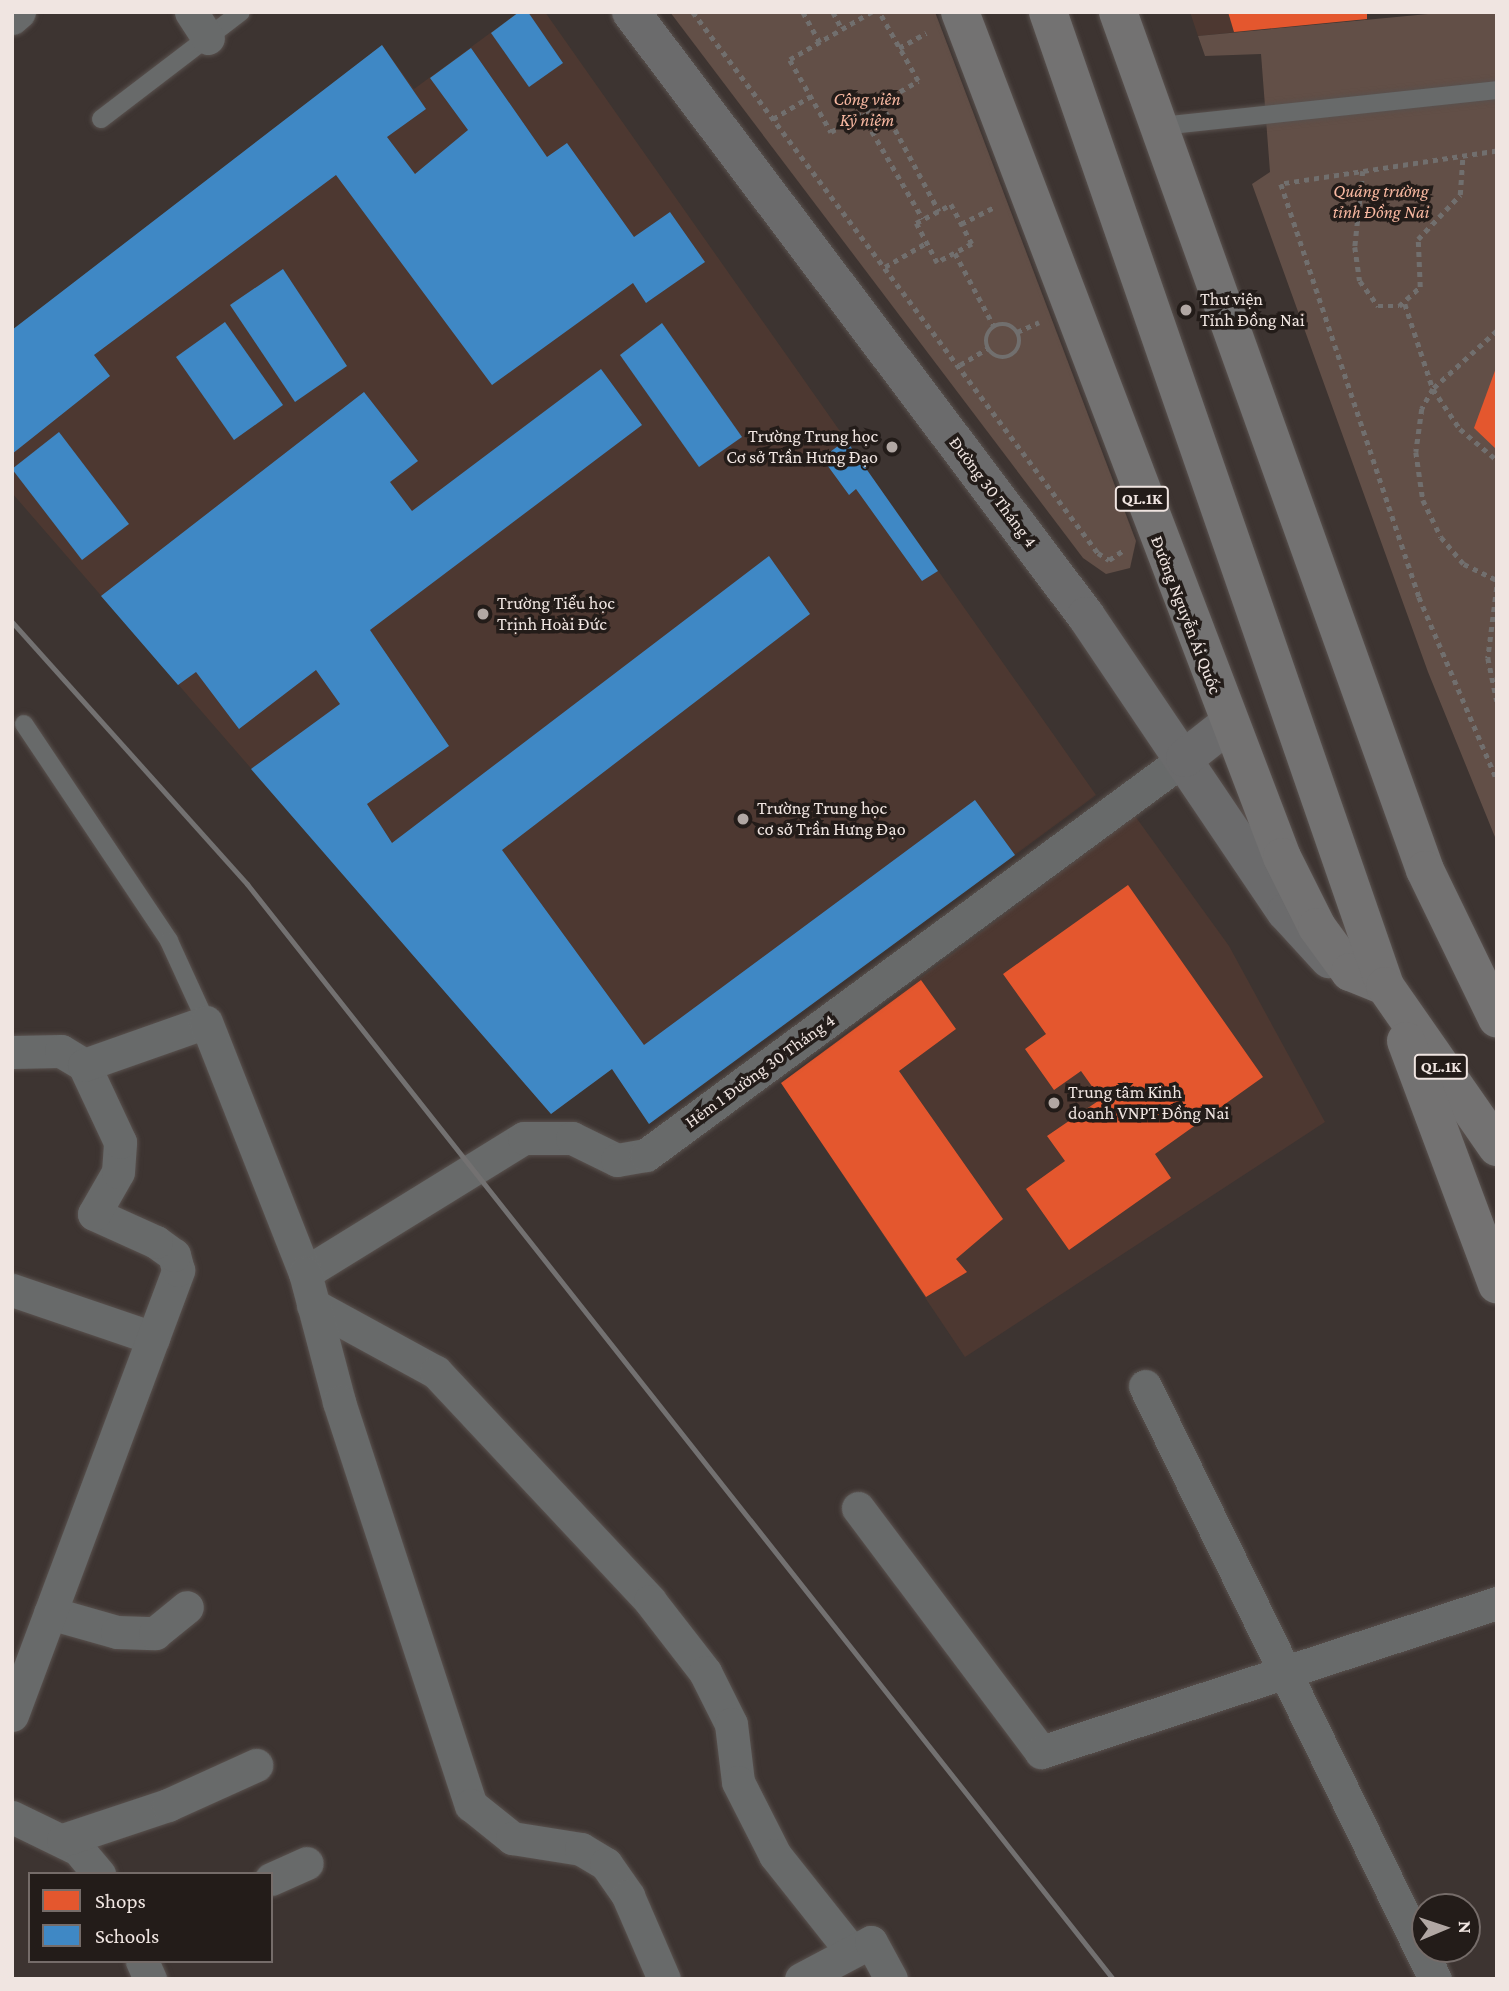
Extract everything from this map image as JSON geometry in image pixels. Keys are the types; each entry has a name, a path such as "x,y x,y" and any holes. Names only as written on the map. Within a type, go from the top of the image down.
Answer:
{"main road":[{"name":"Đường 30 Tháng 4","path":"631,12 1086,616 1185,758 1300,932 1350,972"},
{"name":"QL.1K","path":"1048,12 1385,986 1497,1147"},
{"path":"1118,12 1425,870 1497,1018"},
{"name":"Đường Nguyễn Ái Quốc","path":"945,22 1227,725 1297,891 1350,972"},
{"path":"1185,758 1227,725"},
{"path":"1350,972 1385,986 1497,1285"}],"street":[{"path":"12,18 19,12"},
{"name":"Hẻm 1 Đường 30 Tháng 4","path":"309,1289 524,1138 572,1138 617,1160 646,1155 1185,758"},
{"path":"84,1065 206,1022 309,1289 471,1805 512,1838 581,1849 606,1864 628,1895 664,1979"},
{"path":"12,1052 61,1051 84,1065 120,1142 118,1172 94,1214 156,1242 174,1255 178,1270 12,1715"},
{"path":"309,1289 436,1372 650,1601 705,1672 731,1724 738,1782 775,1855 851,1951"},
{"path":"12,1290 153,1338"},
{"path":"1145,1386 1435,1979"},
{"path":"858,1508 1041,1752 1284,1668 1497,1603"},
{"path":"50,1613 117,1632 155,1633 187,1607"},
{"path":"63,1840 168,1805 256,1765"},
{"path":"12,1817 63,1840 97,1872"},
{"path":"273,1878 307,1863"},
{"path":"801,1979 871,1942 891,1979"},
{"path":"143,1963 150,1979"}],"lane":[{"path":"101,119 199,25 241,12"},
{"path":"1161,126 1497,90"},
{"path":"24,724 169,941 206,1022"}],"path":[{"path":"693,12 960,365 1097,553"},
{"path":"803,12 820,43"},
{"path":"833,12 842,29"},
{"path":"872,12 790,60 831,132 918,81 879,12"},
{"path":"899,48 945,22"},
{"path":"773,119 811,96"},
{"path":"881,103 939,211"},
{"path":"862,114 923,219"},
{"path":"1497,151 1281,184 1419,597 1497,780"},
{"path":"1363,171 1355,247 1360,281 1378,306 1405,304 1420,287 1418,239 1460,195 1463,156"},
{"path":"951,204 972,244 937,263 916,223 923,219 951,204"},
{"path":"961,224 998,205"},
{"path":"885,267 926,243"},
{"path":"955,254 994,326 988,348 960,365"},
{"path":"1405,304 1433,390 1460,429 1497,460"},
{"path":"994,326 1017,332 1042,320"},
{"path":"1497,331 1433,390 1417,431 1423,500 1450,550 1497,580"},
{"path":"988,348 1004,358 1013,355 1017,332"},
{"path":"1496,697 1488,635 1497,587"}],"shaded area":[{"path":"519,12 545,12 1096,795 649,1124 612,1069 551,1114 12,493 12,330 382,45 414,89"},
{"path":"1190,12 1367,12 1367,19 1198,36"},
{"name":"Trung tâm Kinh doanh VNPT Đồng Nai","path":"1135,816 1229,946 1325,1122 965,1357 781,1083"}],"green space":[{"name":"Công viên Kỷ niệm","path":"670,12 935,12 1136,541 1130,568 1106,574 1083,558"},
{"name":"Quảng trường tỉnh Đồng Nai","path":"1449,12 1497,12 1497,842 1428,672 1252,184 1270,172 1261,54 1205,56 1198,36"}],"building: Shops":[{"path":"1228,12 1367,12 1367,19 1234,32"},
{"path":"1497,368 1497,450 1474,428"},
{"path":"1128,885 1263,1077 1155,1154 1171,1178 1069,1250 1026,1189 1065,1161 1047,1136 1101,1099 1081,1071 1054,1090 1025,1049 1046,1034 1003,974"},
{"path":"921,980 956,1029 899,1071 1003,1219 956,1259 967,1272 926,1297 781,1083"}],"building: Schools":[{"path":"519,12 528,12 563,63 529,87 491,33"},
{"path":"382,45 426,109 387,137 415,174 468,130 430,78 471,48 547,157 567,143 634,237 670,212 705,262 646,303 633,283 492,385 336,175 94,355 110,376 12,454 12,330"},
{"path":"283,269 347,366 295,402 230,305"},
{"path":"225,322 283,405 234,440 176,357"},
{"path":"662,323 742,437 699,467 620,355"},
{"path":"601,369 642,425 370,630 449,746 367,804 392,843 769,556 810,614 502,850 644,1045 975,800 1015,855 649,1124 612,1069 551,1114 251,769 340,704 316,670 239,729 196,672 178,685 101,596 364,392 418,461 390,482 412,511"},
{"path":"59,432 129,524 82,560 12,469"},
{"path":"846,440 938,571 922,581 856,489 849,495 822,458"}],"railway":[{"path":"12,622 247,884 1113,1979"}],"place":[{"name":"Thư viện Tỉnh Đồng Nai","path":"1186,310"},
{"name":"Trường Trung học Cơ sở Trần Hưng Đạo","path":"892,447"},
{"name":"Trường Tiểu học Trịnh Hoài Đức","path":"483,614"},
{"name":"Trường Trung học cơ sở Trần Hưng Đạo","path":"743,819"},
{"name":"Trung tâm Kinh doanh VNPT Đồng Nai","path":"1054,1103"}]}
